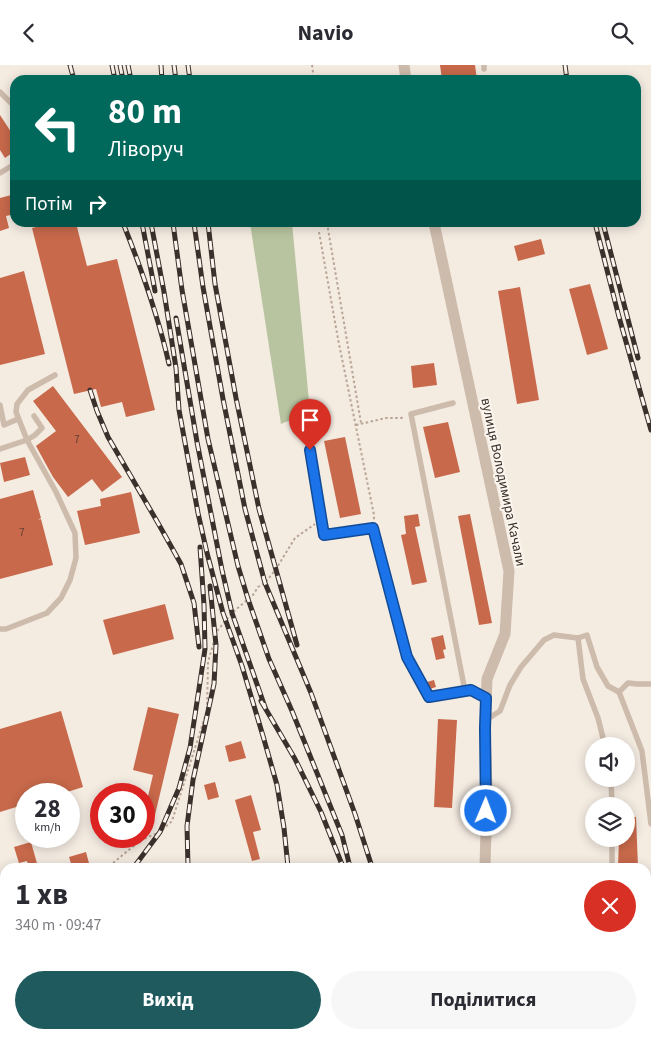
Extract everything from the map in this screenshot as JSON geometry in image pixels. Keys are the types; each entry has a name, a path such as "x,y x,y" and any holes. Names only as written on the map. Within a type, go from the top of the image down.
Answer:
{"street":[{"name":"вулиця Володимира Качали","path":"435,227 509,571 505,634 487,679 485,863"}],"lane":[{"path":"0,92 10,102"},
{"path":"0,629 6,629 47,613 61,598 70,580 76,558 75,533 56,492 26,440 16,412 16,404 28,390 55,375"},
{"path":"453,403 411,414 465,691"},
{"path":"0,405 4,425 18,419"},
{"path":"0,449 35,435 42,428 34,416"},
{"path":"310,450 324,535 373,528 407,657 429,697 471,690 486,698"},
{"path":"486,720 500,711 510,685 521,667 544,640 554,635 578,638 587,635 597,667 608,686 619,692 642,751 651,824"},
{"path":"578,638 583,679 598,718 603,737"},
{"path":"619,692 628,683 651,684"},
{"path":"612,847 612,863"}],"path":[{"path":"328,227 362,423"},
{"path":"319,232 338,339 374,515 373,528"},
{"path":"356,425 386,418 401,418 411,414"},
{"path":"113,863 141,840 160,832 172,821 207,710 208,662 217,631 232,613 253,595 258,587 265,583 295,538 322,519"}],"green space":[{"path":"251,227 292,227 310,412 281,424"}],"building":[{"path":"440,65 475,65 476,75 441,75"},
{"path":"0,115 10,130 10,154 5,158 0,150"},
{"path":"10,195 10,215 6,216 9,228 0,231 0,198"},
{"path":"77,227 87,266 117,259 155,410 126,417 122,402 101,407 96,389 74,394 32,228"},
{"path":"541,239 545,254 518,261 514,246"},
{"path":"24,271 45,354 0,365 0,278"},
{"path":"590,284 608,349 587,355 569,289"},
{"path":"520,287 539,400 517,404 498,291"},
{"path":"434,363 437,385 413,388 411,366"},
{"path":"53,386 122,477 102,492 92,479 68,497 53,477 36,446 56,431 33,401"},
{"path":"448,422 460,472 435,478 423,427"},
{"path":"345,437 361,514 340,518 324,441"},
{"path":"25,457 30,475 4,482 0,463"},
{"path":"33,490 41,518 38,520 41,519 53,565 0,579 0,499"},
{"path":"131,492 140,533 85,545 77,511 101,506 100,499"},
{"path":"418,514 420,526 415,527 427,582 412,585 401,535 406,534 404,516"},
{"path":"470,514 492,623 479,625 458,516"},
{"path":"165,604 174,639 113,655 103,620"},
{"path":"443,635 446,649 443,650 445,658 436,660 431,638"},
{"path":"434,680 436,687 430,689 427,682"},
{"path":"148,707 179,714 155,815 155,783 151,783 153,775 133,770"},
{"path":"61,711 83,787 80,788 80,783 15,783 15,807 0,812 0,729"},
{"path":"438,719 457,720 452,808 434,807"},
{"path":"241,741 246,758 229,762 225,746"},
{"path":"215,782 219,797 208,800 204,785"},
{"path":"251,795 261,830 253,832 260,859 252,861 235,800"},
{"path":"636,817 638,863 618,863 619,847 635,847"},
{"path":"14,847 33,848 37,863 28,863 27,861 19,863"},
{"path":"86,852 89,863 71,863 69,857"}],"railway":[{"path":"70,65 73,75"},
{"path":"112,65 114,75"},
{"path":"120,65 122,75"},
{"path":"128,65 130,75"},
{"path":"161,65 162,75"},
{"path":"174,65 175,75"},
{"path":"188,65 189,75"},
{"path":"565,65 566,75"},
{"path":"125,227 149,292 169,364"},
{"path":"143,227 155,291"},
{"path":"152,227 176,368 179,410 198,513 223,613 242,666 277,785 288,863"},
{"path":"174,227 182,290 208,439 238,566 269,659 342,835 349,863"},
{"path":"195,227 223,399 245,509 265,583 311,693 371,863"},
{"path":"208,227 215,284 259,509 297,645"},
{"path":"596,227 651,430"},
{"path":"604,227 638,358"},
{"path":"176,318 197,442 222,570 232,613 265,707"},
{"path":"90,390 108,437 181,564 194,603 199,647"},
{"path":"137,863 160,832 179,788 190,748 205,649 200,547"},
{"path":"188,863 187,826 193,780 214,684 216,645 210,586"},
{"path":"261,701 295,759 321,812 341,863"}],"route":[{"path":"310,450 324,535 373,528 407,657 429,697 471,690 486,698 486,811"}]}
